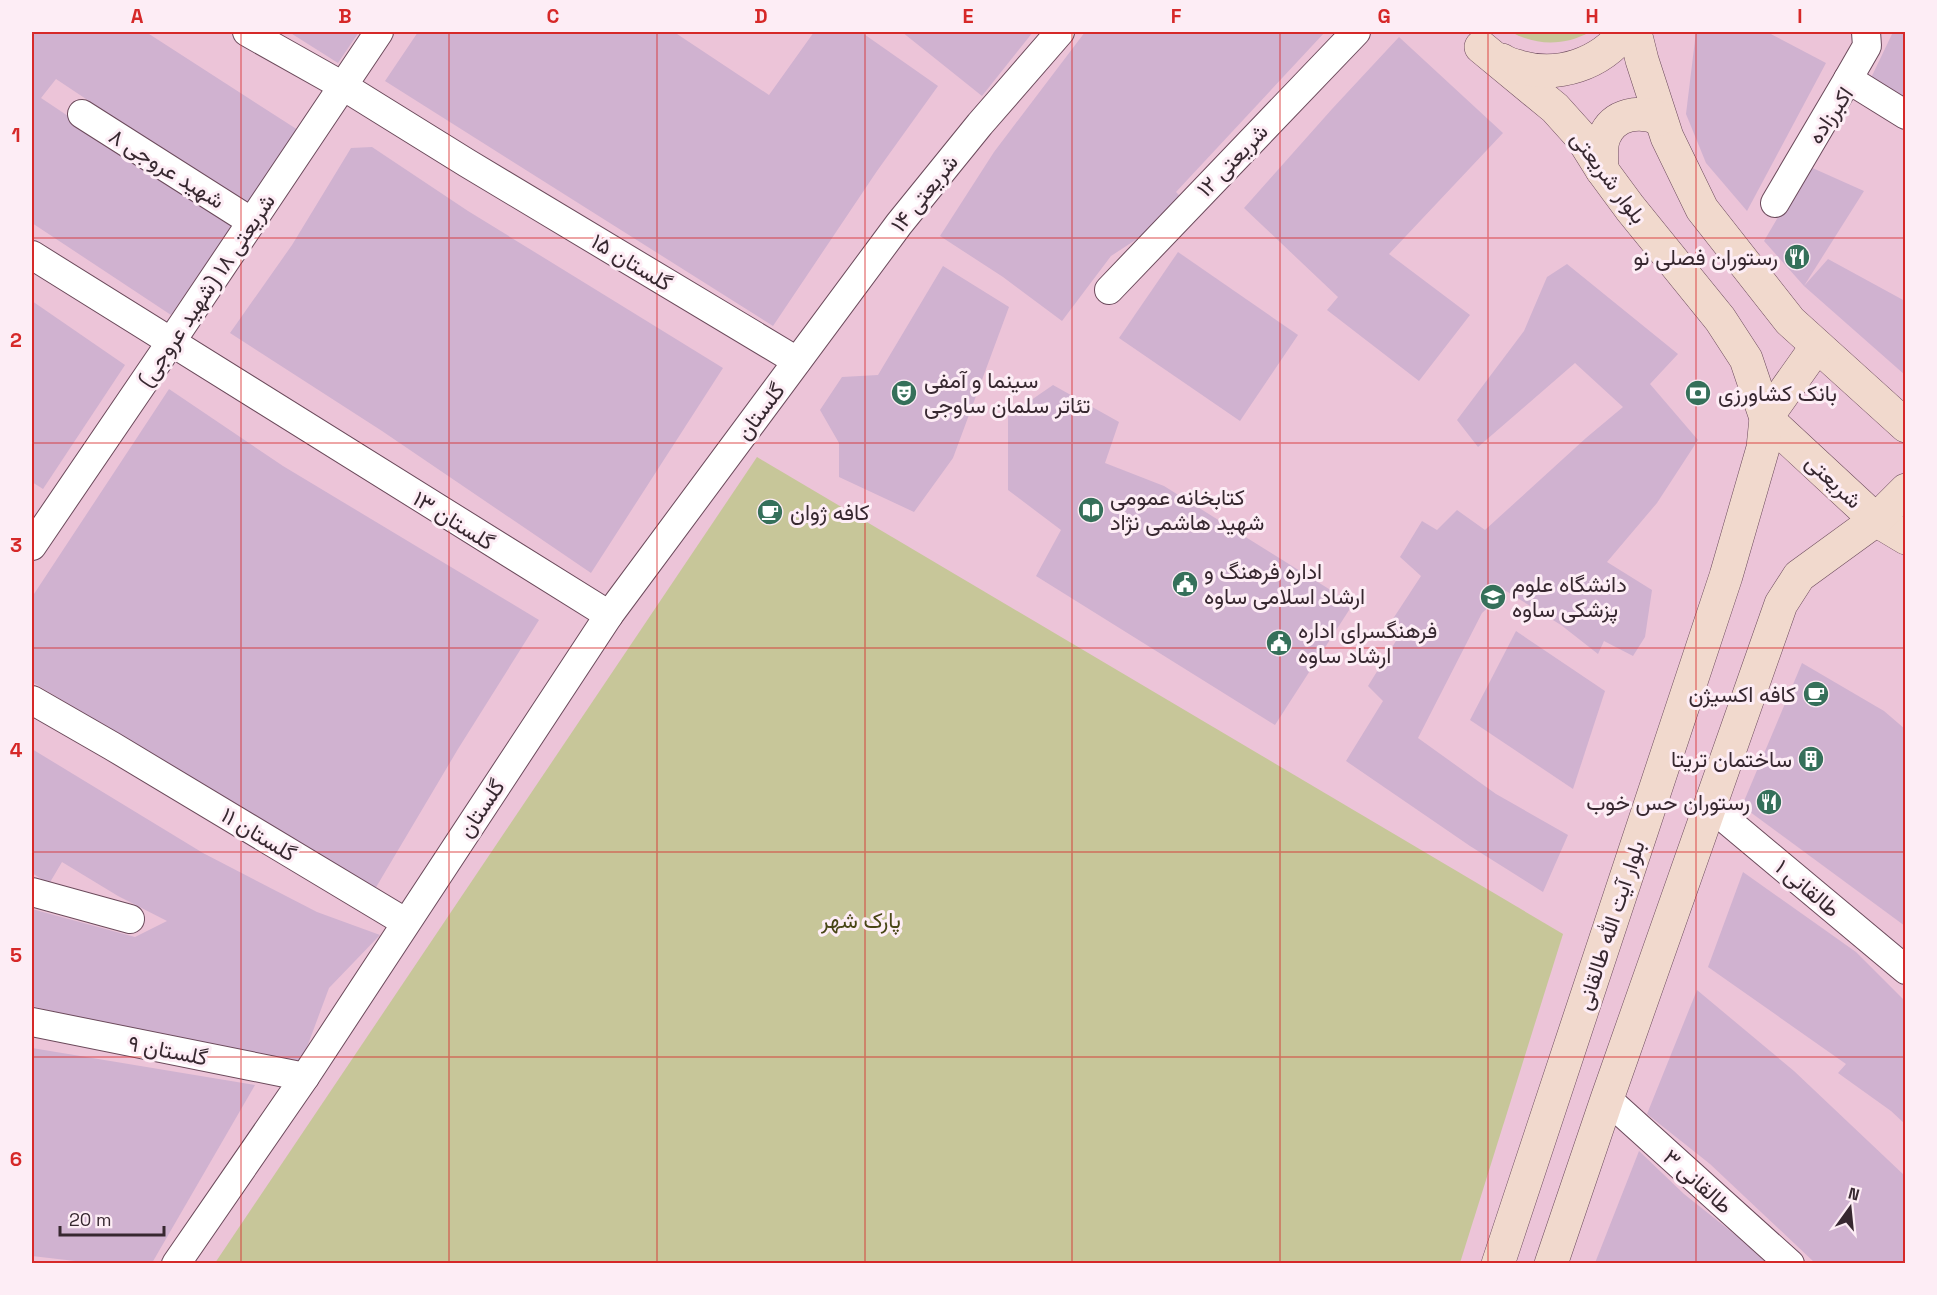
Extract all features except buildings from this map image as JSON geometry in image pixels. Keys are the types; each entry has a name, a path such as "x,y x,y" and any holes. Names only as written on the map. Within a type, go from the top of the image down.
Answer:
{"main road":[{"path":"1475,39 1506,63 1534,71 1563,70 1591,61 1615,45 1625,32"},
{"path":"1635,32 1666,137 1702,209 1790,321 1905,426"},
{"name":"بلوار شریعتی","path":"1475,39 1555,108 1582,138 1602,170 1720,319 1746,359 1765,433"},
{"path":"1602,170 1601,148 1604,138 1609,128 1618,120 1639,113 1660,120"},
{"name":"بلوار آیت الله طالقانی","path":"1498,1263 1726,576 1765,433 1817,346"},
{"name":"شریعتی","path":"1765,433 1876,520 1905,538"},
{"path":"1551,1263 1606,1099 1781,604 1799,576 1876,520 1905,490"}],"street":[{"name":"گلستان ۱۵","path":"248,32 343,86 797,361"},
{"name":"شریعتی ۱۸ (شهید عروجی)","path":"36,532 171,342 379,32"},
{"name":"شریعتی ۱۴","path":"797,361 899,224 1058,32"},
{"name":"شریعتی ۱۲","path":"1109,290 1356,32"},
{"path":"1848,79 1867,46 1866,32"},
{"name":"اکبرزاده","path":"1775,203 1848,79 1905,115"},
{"name":"شهید عروجی ۸","path":"82,114 252,222"},
{"name":"گلستان ۱۳","path":"32,255 609,615"},
{"name":"گلستان","path":"176,1263 305,1077 609,615 797,361"},
{"name":"گلستان ۱۱","path":"32,700 405,922"},
{"name":"طالقانی ۱","path":"1711,807 1905,970"},
{"path":"32,892 130,919"},
{"name":"گلستان ۹","path":"32,1022 305,1077"},
{"name":"طالقانی ۳","path":"1606,1099 1790,1263"}],"green space":[{"path":"1511,32 1590,32 1570,40 1541,42"},
{"name":"پارک شهر","path":"757,457 1563,934 1460,1263 215,1263"}],"place":[{"name":"رستوران فصلی نو","path":"1797,257"},
{"name":"سینما و آمفی تئاتر سلمان ساوجی","path":"904,393"},
{"name":"بانک کشاورزی","path":"1698,393"},
{"name":"کتابخانه عمومی شهید هاشمی نژاد","path":"1091,510"},
{"name":"کافه ژوان","path":"770,512"},
{"name":"اداره فرهنگ و ارشاد اسلامی ساوه","path":"1185,584"},
{"name":"دانشگاه علوم پزشکی ساوه","path":"1493,597"},
{"name":"فرهنگسرای اداره ارشاد ساوه","path":"1279,643"},
{"name":"کافه اکسیژن","path":"1816,694"},
{"name":"ساختمان تریتا","path":"1811,759"},
{"name":"رستوران حس خوب","path":"1769,802"}]}
